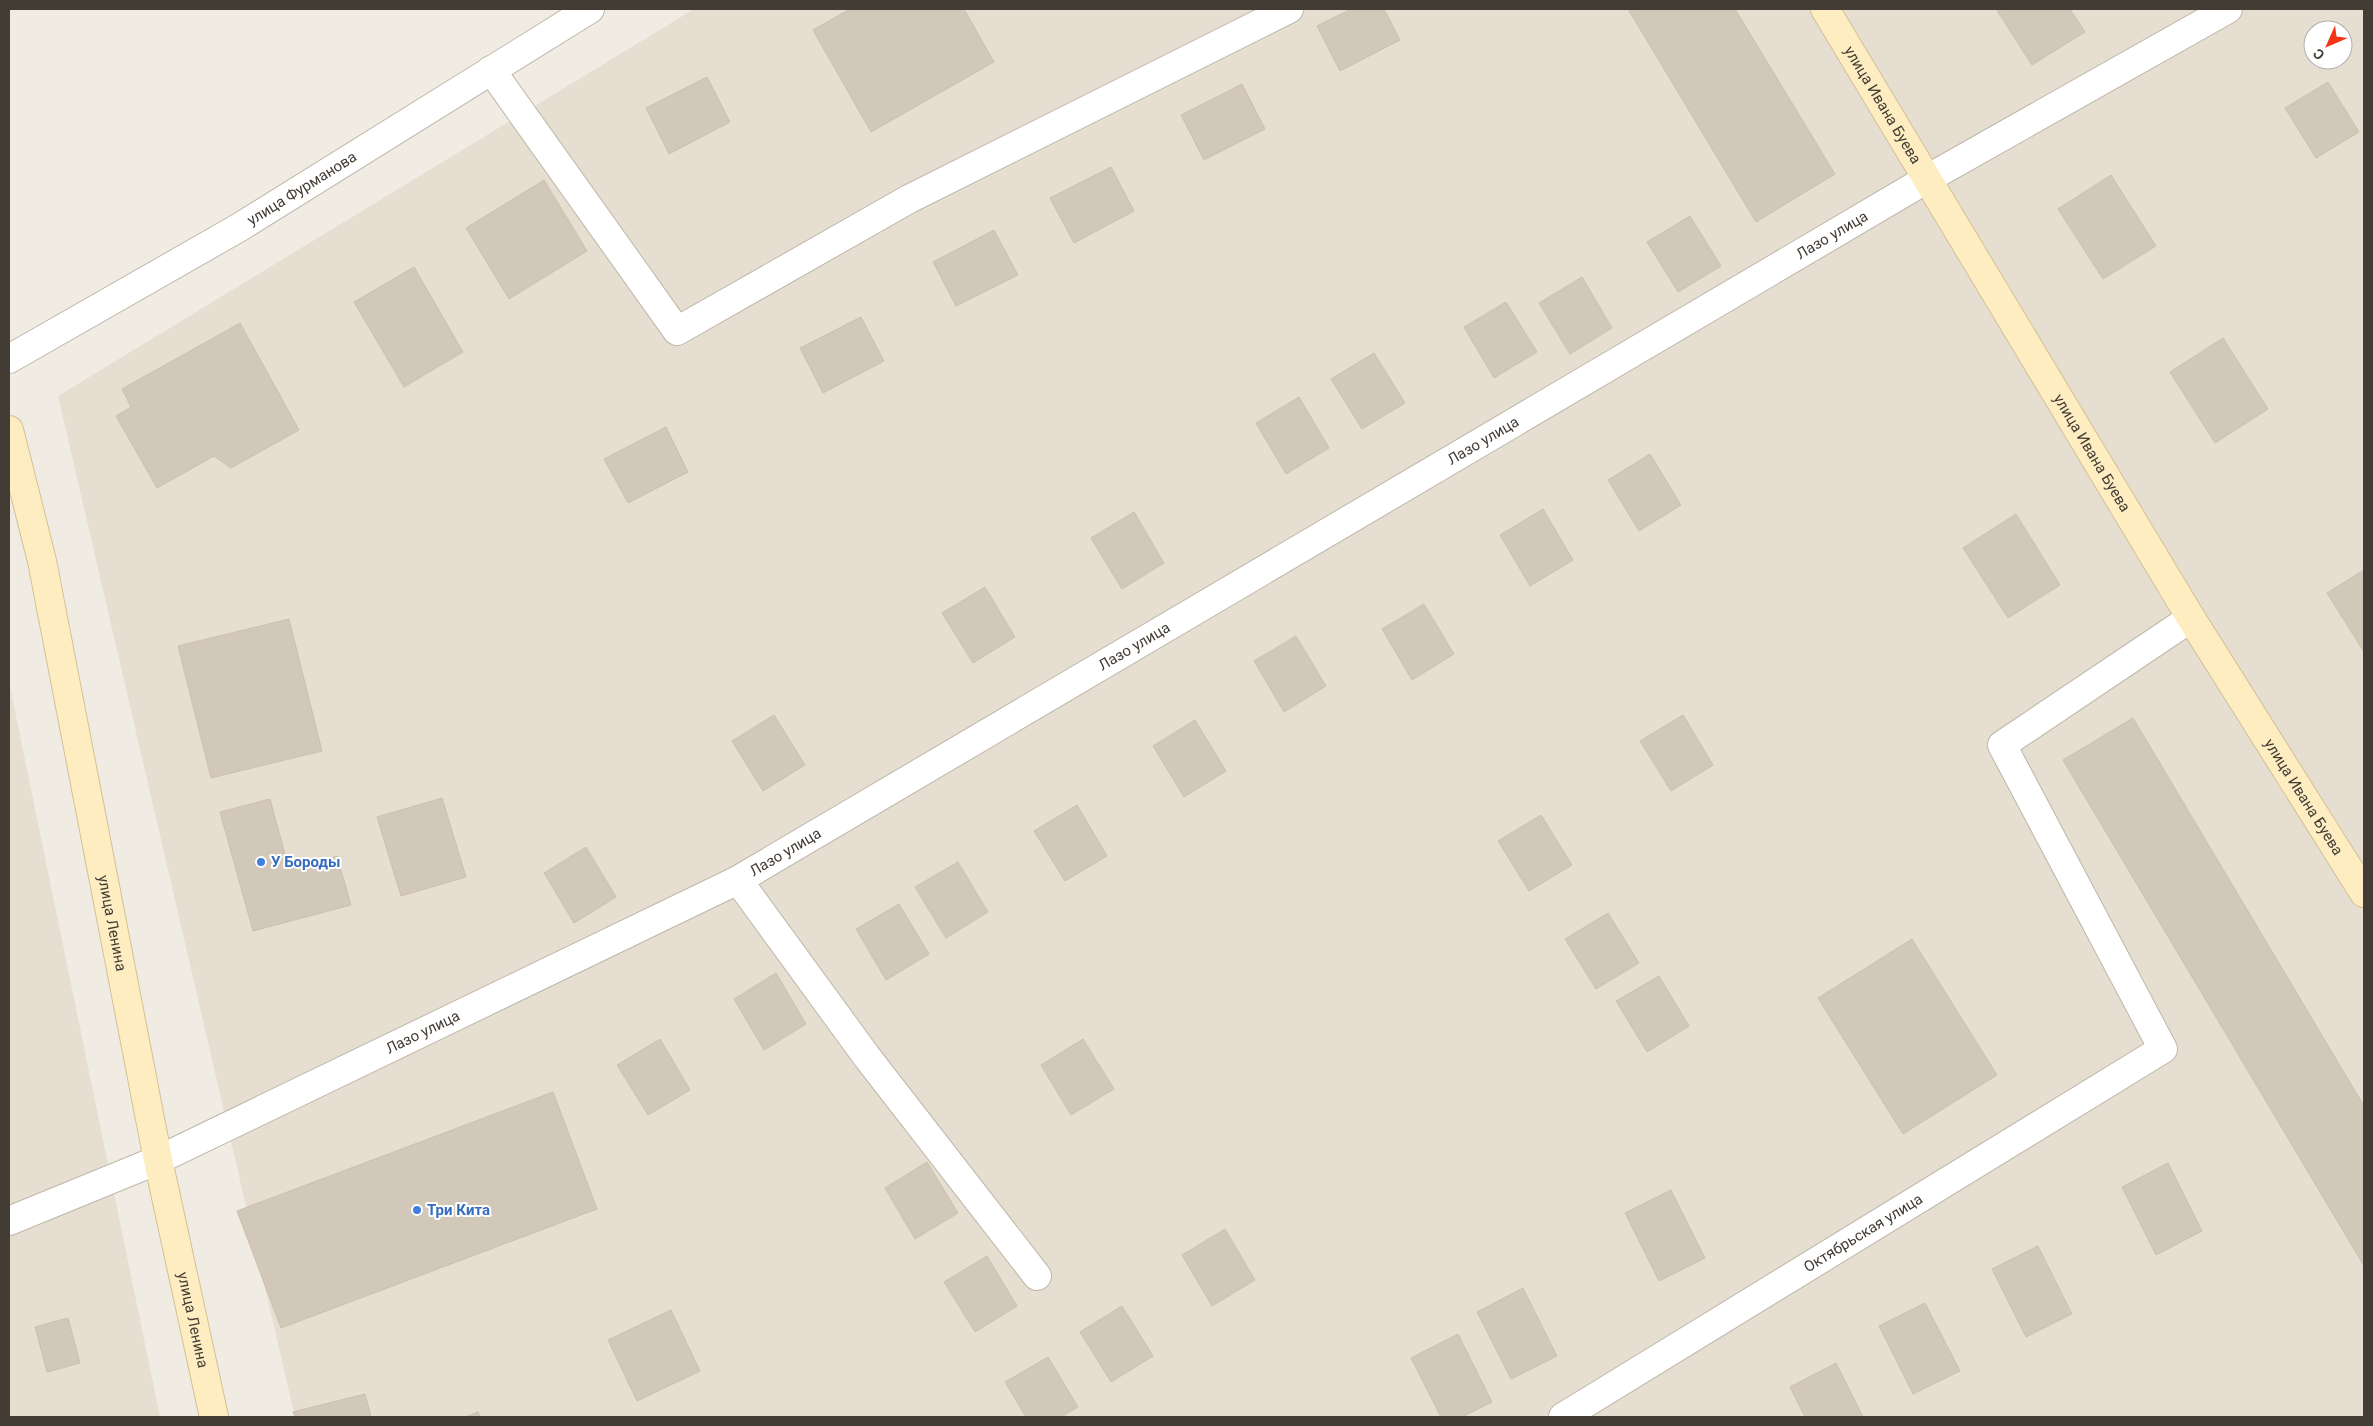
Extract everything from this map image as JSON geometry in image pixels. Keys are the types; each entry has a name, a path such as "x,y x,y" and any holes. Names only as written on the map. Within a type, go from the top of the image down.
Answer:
{"street":[{"name":"улица Фурманова","path":"9,359 240,227 590,9"},
{"path":"491,70 677,331 909,199 1289,9"},
{"name":"улица Ивана Буева","path":"1825,9 2191,618 2364,893"},
{"name":"Лазо улица","path":"9,1221 158,1160 738,880 1927,179 2228,9"},
{"name":"улица Ленина","path":"9,430 42,560 158,1160 214,1417"},
{"name":"Октябрьская улица","path":"1563,1417 2163,1049 2002,745 2191,618"},
{"path":"738,880 867,1058 1037,1276"}],"shaded area":[{"path":"694,9 2364,9 2364,1417 295,1417 58,396"},
{"path":"9,682 160,1417 9,1417"}],"building":[{"path":"850,9 964,9 994,62 871,132 813,30"},
{"path":"1351,9 1384,9 1400,40 1340,71 1317,26"},
{"path":"1628,9 1735,9 1835,174 1756,222"},
{"path":"1996,9 2070,9 2085,32 2032,65"},
{"path":"707,77 730,122 669,154 646,108"},
{"path":"2328,82 2359,132 2316,158 2285,108"},
{"path":"1242,84 1265,129 1204,160 1181,115"},
{"path":"1111,167 1134,211 1074,243 1050,198"},
{"path":"2111,175 2156,246 2103,279 2058,209"},
{"path":"544,180 587,251 509,299 466,228"},
{"path":"1690,216 1721,266 1678,292 1647,242"},
{"path":"994,230 1018,275 956,306 933,262"},
{"path":"414,267 463,352 404,387 354,302"},
{"path":"1582,277 1612,328 1570,354 1539,303"},
{"path":"1506,302 1537,352 1494,378 1464,327"},
{"path":"861,317 884,361 823,393 800,348"},
{"path":"240,323 299,430 231,468 214,456 157,488 116,416 131,407 122,389"},
{"path":"2223,338 2268,409 2215,443 2170,372"},
{"path":"1374,353 1405,403 1362,429 1331,379"},
{"path":"1299,397 1329,448 1286,474 1256,423"},
{"path":"666,427 688,472 628,503 604,459"},
{"path":"1650,454 1681,505 1639,531 1608,480"},
{"path":"1543,509 1573,560 1530,586 1500,535"},
{"path":"1134,512 1164,563 1122,589 1091,538"},
{"path":"2016,514 2060,585 2008,618 1963,548"},
{"path":"2364,570 2364,652 2327,593"},
{"path":"985,587 1015,637 973,663 942,613"},
{"path":"1424,604 1454,654 1412,680 1382,629"},
{"path":"289,619 322,751 211,778 178,646"},
{"path":"1296,636 1326,686 1284,712 1254,661"},
{"path":"774,715 805,765 763,791 732,741"},
{"path":"1683,715 1713,765 1671,791 1640,741"},
{"path":"2133,718 2364,1106 2364,1266 2063,760"},
{"path":"1195,720 1226,771 1184,797 1153,746"},
{"path":"442,798 466,877 401,896 377,817"},
{"name":"У Бороды","path":"270,799 289,869 337,856 351,905 253,931 220,812"},
{"path":"1077,805 1107,856 1065,881 1034,831"},
{"path":"1541,815 1572,865 1529,891 1498,841"},
{"path":"586,847 616,897 574,923 544,873"},
{"path":"958,862 988,912 946,938 915,887"},
{"path":"899,904 929,954 886,980 856,929"},
{"path":"1608,913 1639,963 1596,989 1565,939"},
{"path":"1912,939 1997,1075 1903,1134 1818,998"},
{"path":"776,973 806,1024 764,1050 734,999"},
{"path":"1659,976 1689,1026 1647,1052 1616,1001"},
{"path":"660,1039 690,1090 648,1115 617,1065"},
{"path":"1083,1039 1114,1089 1071,1115 1041,1065"},
{"name":"Три Кита","path":"553,1092 597,1209 281,1328 237,1211"},
{"path":"927,1162 958,1213 915,1239 885,1188"},
{"path":"2168,1163 2202,1231 2156,1255 2122,1187"},
{"path":"1671,1190 1705,1258 1659,1281 1625,1213"},
{"path":"1225,1229 1255,1280 1212,1306 1182,1255"},
{"path":"2038,1246 2072,1314 2026,1337 1992,1269"},
{"path":"987,1256 1017,1306 975,1332 944,1282"},
{"path":"1523,1288 1557,1356 1511,1379 1477,1312"},
{"path":"1925,1303 1960,1371 1913,1394 1879,1326"},
{"path":"1122,1306 1153,1356 1111,1382 1080,1332"},
{"path":"671,1310 700,1371 637,1401 608,1340"},
{"path":"68,1318 80,1363 47,1372 35,1327"},
{"path":"1458,1334 1492,1402 1462,1417 1441,1417 1411,1358"},
{"path":"1048,1357 1078,1407 1061,1417 1026,1417 1005,1382"},
{"path":"1836,1363 1863,1417 1805,1417 1790,1387"},
{"path":"365,1394 371,1417 295,1417 293,1412"},
{"path":"478,1412 480,1417 465,1417"}],"place":[{"name":"У Бороды","path":"261,862"},
{"name":"Три Кита","path":"417,1210"}]}
